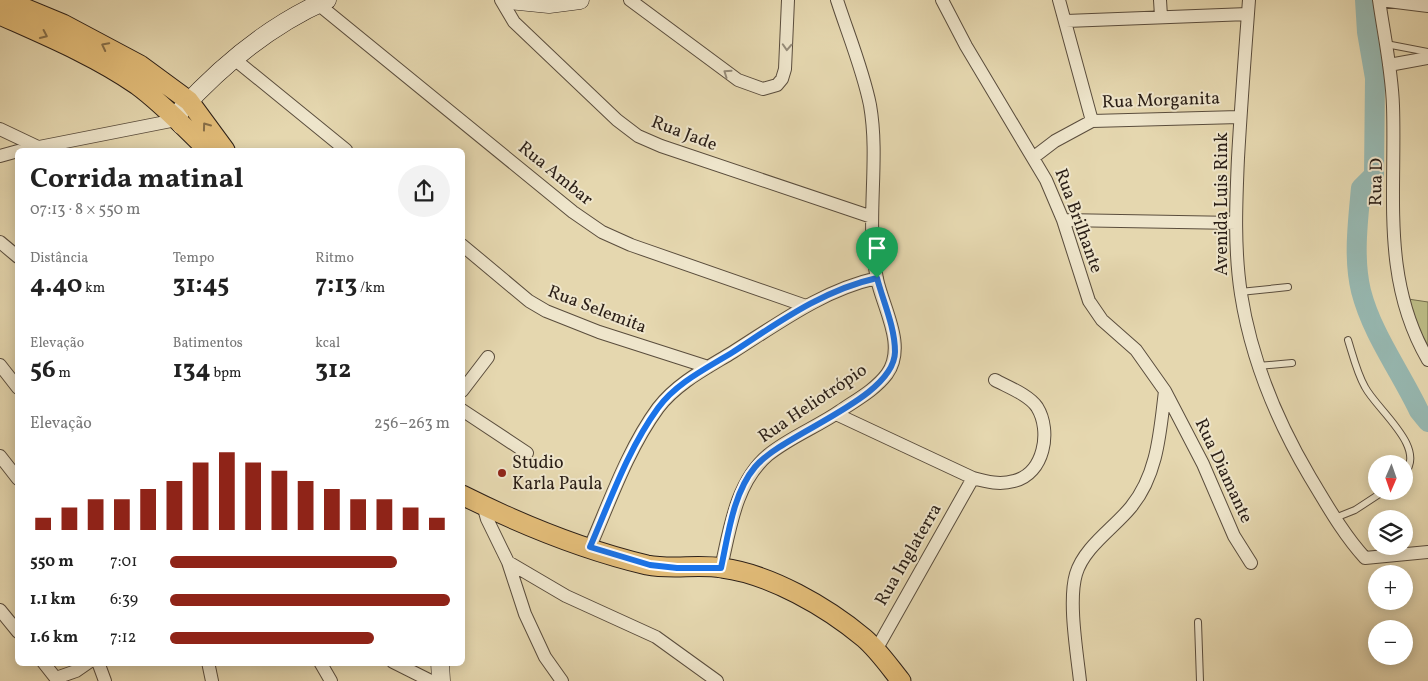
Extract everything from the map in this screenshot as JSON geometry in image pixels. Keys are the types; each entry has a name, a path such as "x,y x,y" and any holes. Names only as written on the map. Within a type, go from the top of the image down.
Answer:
{"main road":[{"path":"5,0 63,24 140,65 189,101 224,148"},
{"path":"509,0 549,4 580,0"},
{"path":"179,122 179,115 189,101 233,58 322,2"},
{"path":"0,15 77,50 112,70 154,99 206,148"},
{"path":"112,70 125,68 138,72 165,92 189,101"},
{"path":"465,496 506,516 590,547 650,565 677,568 721,568 753,575 778,584 840,620 876,650 901,681"},
{"path":"440,666 441,681"}],"street":[{"name":"Rua Jade","path":"501,0 514,22 618,120 638,136 661,146 872,217"},
{"path":"630,0 728,74 749,86 763,89 777,85 784,74 788,0"},
{"name":"Rua Heliotrópio","path":"721,568 740,493 754,468 770,454 836,414 878,383 893,362 894,340 877,278 872,217 873,149 870,104 837,0"},
{"name":"Rua Brilhante","path":"942,0 966,46 1046,180 1063,220 1084,290 1094,310 1102,320 1136,350 1165,391"},
{"path":"1059,0 1092,121"},
{"path":"1160,0 1161,16"},
{"name":"Avenida Luis Rink","path":"1249,0 1239,117 1236,222 1240,292 1258,366 1294,449 1345,533 1366,558 1428,552"},
{"path":"1380,0 1428,6"},
{"name":"Rua D","path":"1380,0 1393,104 1395,264 1409,320 1428,360"},
{"name":"Rua Ambar","path":"322,2 573,212 602,232 631,245 806,306"},
{"path":"1066,21 1248,14"},
{"path":"233,58 344,148"},
{"path":"1389,65 1428,58"},
{"name":"Rua Morganita","path":"1034,157 1055,140 1092,121 1239,117"},
{"path":"0,128 40,148 179,122"},
{"path":"0,156 15,153"},
{"path":"1063,220 1236,222"},
{"path":"0,242 15,254"},
{"name":"Rua Selemita","path":"465,248 529,301 546,312 598,332 708,367"},
{"path":"590,547 647,425 669,396 708,367 806,306 837,290 877,278"},
{"path":"465,387 488,357"},
{"path":"0,365 15,384"},
{"path":"836,414 973,478 990,483 1016,481 1027,475 1042,450 1045,432 1036,406 1024,396 995,380"},
{"path":"1080,681 1073,595 1076,574 1084,558 1132,506 1145,488 1158,444 1165,391"},
{"name":"Rua Diamante","path":"1165,391 1203,464 1234,536 1251,564"},
{"path":"465,412 527,454"},
{"path":"0,456 15,475"},
{"name":"Rua Inglaterra","path":"876,650 973,478"},
{"path":"483,505 487,519 508,562 525,614 545,657 562,681"},
{"path":"501,546 506,516"},
{"path":"508,562 566,596 656,637 716,681"},
{"path":"0,610 15,628"},
{"path":"46,666 57,680 83,666"},
{"path":"99,666 105,681"},
{"path":"209,666 212,681"},
{"path":"322,666 331,681"},
{"path":"402,666 432,681"}],"lane":[{"path":"1386,44 1428,52"},
{"path":"1240,292 1288,288"},
{"path":"1348,340 1366,389 1402,434 1410,449 1410,455"},
{"path":"1258,366 1292,363"},
{"path":"1336,518 1370,500"},
{"path":"1198,622 1200,681"}],"green space":[{"path":"1408,299 1428,302 1428,346 1418,327"}],"waterway":[{"path":"1365,0 1367,32 1375,78 1374,175 1361,188 1357,266 1361,291 1372,322 1419,411 1428,422"}],"place":[{"name":"Studio Karla Paula","path":"502,473"}],"route":[{"path":"877,278 894,340 895,353 888,372 863,395 836,414 770,454 754,468 740,493 728,533 721,568 677,568 650,565 590,547 632,453 647,425 669,396 708,367 806,306 837,290 855,283 877,278"}]}
